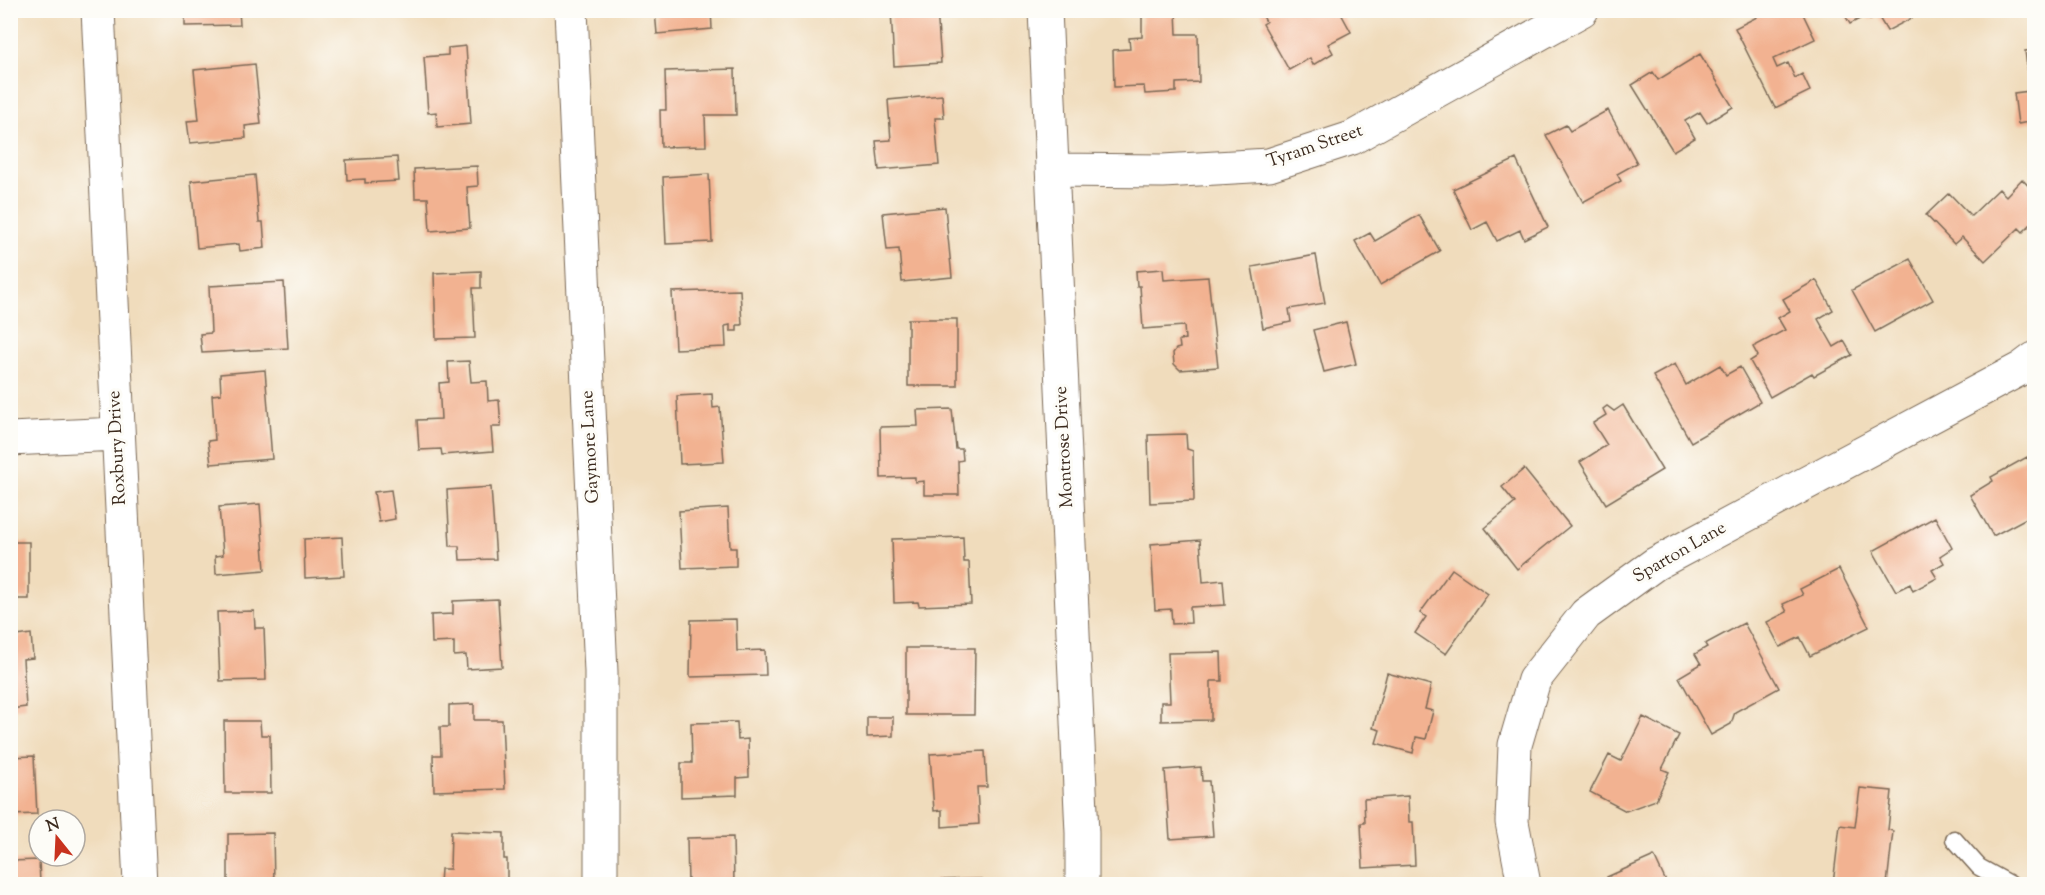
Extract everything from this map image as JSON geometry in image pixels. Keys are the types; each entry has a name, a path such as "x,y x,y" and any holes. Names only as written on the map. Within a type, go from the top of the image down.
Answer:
{"street":[{"name":"Roxbury Drive","path":"98,10 140,885"},
{"name":"Gaymore Lane","path":"571,10 601,672 602,885"},
{"name":"Montrose Drive","path":"1046,10 1082,821 1082,885"},
{"name":"Tyram Street","path":"1053,170 1163,171 1269,165 1352,138 1582,10"},
{"name":"Sparton Lane","path":"1524,885 1512,822 1515,745 1534,680 1586,614 1655,564 2022,368 2034,359"},
{"path":"10,439 117,434"}],"lane":[{"path":"1954,839 1979,867 2010,885"}],"building":[{"path":"185,10 239,10 240,25 185,26"},
{"path":"432,10 468,10 468,16 432,18"},
{"path":"711,10 712,29 657,34 655,11"},
{"path":"891,10 937,10 941,63 894,66"},
{"path":"1142,10 1176,10 1177,34 1198,34 1199,82 1176,83 1176,92 1145,94 1144,86 1114,87 1113,50 1130,49 1129,38 1142,37"},
{"path":"1260,10 1339,10 1351,32 1328,44 1333,53 1313,65 1310,58 1289,70 1263,24 1266,22"},
{"path":"1756,10 1801,10 1815,39 1773,59 1777,68 1788,63 1795,78 1802,74 1810,91 1775,108 1735,28 1757,17 1753,12"},
{"path":"1842,10 1909,10 1912,18 1887,31 1878,16 1870,20 1867,15 1850,24"},
{"path":"466,46 471,124 437,127 436,112 428,113 424,57 448,55 448,48"},
{"path":"2034,50 2034,121 2018,124 2014,93 2030,91 2025,51"},
{"path":"1700,54 1733,107 1707,123 1700,112 1685,121 1695,138 1673,151 1632,85 1653,72 1658,80"},
{"path":"255,64 261,124 245,126 246,138 190,143 187,121 199,120 194,70"},
{"path":"735,69 736,115 705,115 706,146 661,147 660,110 666,110 665,71"},
{"path":"942,95 944,118 935,118 939,165 879,170 876,141 891,140 888,100"},
{"path":"1608,110 1637,163 1617,174 1621,181 1583,202 1546,135 1566,125 1570,131"},
{"path":"397,157 399,181 365,183 365,179 347,180 346,160"},
{"path":"1516,159 1548,227 1524,239 1520,230 1497,241 1487,222 1472,230 1453,189"},
{"path":"477,166 478,186 467,187 470,228 430,231 428,198 415,198 414,169"},
{"path":"709,174 712,242 666,244 663,177"},
{"path":"255,175 259,222 263,222 265,248 240,251 239,244 197,248 191,181"},
{"path":"2022,179 2034,192 2034,221 2023,232 2019,228 1985,261 1962,237 1954,244 1926,215 1949,193 1971,216 1999,189 2006,196"},
{"path":"945,207 952,277 902,282 899,249 887,250 883,213"},
{"path":"1419,215 1440,251 1380,285 1355,241 1370,233 1375,241"},
{"path":"1316,255 1325,303 1289,309 1291,322 1263,328 1252,267"},
{"path":"1910,259 1933,300 1875,332 1852,290"},
{"path":"1163,269 1164,280 1208,277 1218,367 1180,370 1174,364 1173,353 1180,348 1179,340 1185,339 1184,326 1143,329 1140,286 1137,286 1136,271"},
{"path":"481,271 481,288 473,288 475,338 436,339 434,273"},
{"path":"1816,280 1833,310 1818,319 1834,347 1844,341 1852,355 1814,376 1812,373 1770,397 1750,361 1758,356 1753,347 1785,330 1778,318 1790,311 1783,299"},
{"path":"284,282 288,348 202,353 200,334 211,333 209,286"},
{"path":"740,290 742,325 737,325 737,331 730,331 730,325 725,326 726,347 675,349 672,292"},
{"path":"10,294 13,294 16,360 10,360"},
{"path":"908,319 957,319 957,386 908,386"},
{"path":"1346,322 1356,364 1324,372 1313,330"},
{"path":"469,361 471,382 487,381 488,401 499,400 501,427 491,427 493,451 442,455 441,449 419,450 417,420 441,419 439,383 449,382 448,362"},
{"path":"1675,364 1686,385 1720,365 1726,375 1740,367 1760,402 1691,442 1653,376"},
{"path":"265,370 272,459 211,464 208,441 215,440 212,395 221,394 220,374"},
{"path":"712,394 713,408 720,407 724,462 680,464 677,396"},
{"path":"1623,405 1662,470 1606,504 1580,462 1607,445 1593,423 1606,415 1603,409 1607,406 1614,411"},
{"path":"952,409 956,449 962,449 963,460 958,461 959,495 924,495 924,481 915,482 915,477 881,478 880,427 918,426 917,410"},
{"path":"1186,434 1187,449 1193,451 1194,501 1150,503 1148,435"},
{"path":"2027,457 2034,470 2034,514 1993,536 1970,495 1993,481 1991,477"},
{"path":"1524,469 1570,526 1517,569 1485,528 1515,503 1502,487"},
{"path":"491,487 496,559 460,560 459,546 450,546 447,490"},
{"path":"391,490 395,519 379,522 374,492"},
{"path":"260,504 265,570 216,574 215,556 223,555 219,507"},
{"path":"728,508 730,548 736,548 736,566 682,568 679,511"},
{"path":"1935,517 1952,548 1940,556 1944,563 1932,570 1937,578 1913,591 1910,584 1896,591 1873,551"},
{"path":"342,537 344,576 305,578 304,539"},
{"path":"963,537 964,562 969,562 971,604 919,606 918,602 894,603 892,539"},
{"path":"1200,540 1203,582 1223,580 1225,605 1190,607 1191,623 1172,624 1171,609 1155,610 1151,544"},
{"path":"10,542 29,542 29,599 10,599"},
{"path":"1452,569 1488,594 1446,654 1415,633 1426,617 1420,613"},
{"path":"1839,569 1869,627 1810,656 1800,637 1780,647 1767,622 1787,612 1783,604 1803,595 1800,589"},
{"path":"498,599 502,667 467,669 466,655 454,656 454,642 432,643 431,615 453,614 453,601"},
{"path":"254,611 255,628 264,628 266,680 220,681 217,612"},
{"path":"736,619 737,651 765,650 766,675 690,677 691,620"},
{"path":"1744,623 1779,688 1735,712 1731,724 1711,735 1679,677 1701,664 1695,654 1707,647 1705,644"},
{"path":"31,634 33,658 23,659 26,707 10,709 10,637"},
{"path":"906,648 975,648 974,715 906,715"},
{"path":"1221,652 1222,681 1211,681 1211,720 1161,721 1161,702 1170,702 1168,653"},
{"path":"1387,673 1431,685 1425,709 1433,711 1426,739 1416,737 1413,753 1376,743 1380,730 1373,728"},
{"path":"474,704 474,720 502,720 505,789 434,791 433,755 441,755 440,727 449,727 449,705"},
{"path":"867,717 893,717 893,736 867,737"},
{"path":"1643,717 1679,735 1662,769 1669,772 1656,800 1626,811 1590,792 1609,755 1621,761"},
{"path":"224,721 260,721 261,735 270,735 271,793 225,793"},
{"path":"737,722 738,740 748,739 749,777 737,778 737,795 681,797 681,763 692,763 691,723"},
{"path":"985,751 987,787 977,787 979,824 942,827 942,810 934,811 930,754"},
{"path":"34,756 37,808 27,808 27,814 10,815 10,757"},
{"path":"1201,767 1202,781 1209,781 1213,836 1170,839 1165,770"},
{"path":"1860,788 1892,791 1888,830 1893,831 1887,884 1833,884 1840,825 1855,827"},
{"path":"1408,796 1409,822 1413,822 1415,865 1363,868 1361,823 1365,823 1364,799"},
{"path":"451,831 504,833 507,884 440,884 441,869 450,869"},
{"path":"273,833 274,884 228,884 228,834"},
{"path":"733,837 734,884 688,884 687,838"},
{"path":"1654,856 1667,884 1610,884 1607,877"},
{"path":"27,860 27,868 39,868 40,884 10,884 10,861"},
{"path":"982,879 982,884 934,884 934,880"}]}
